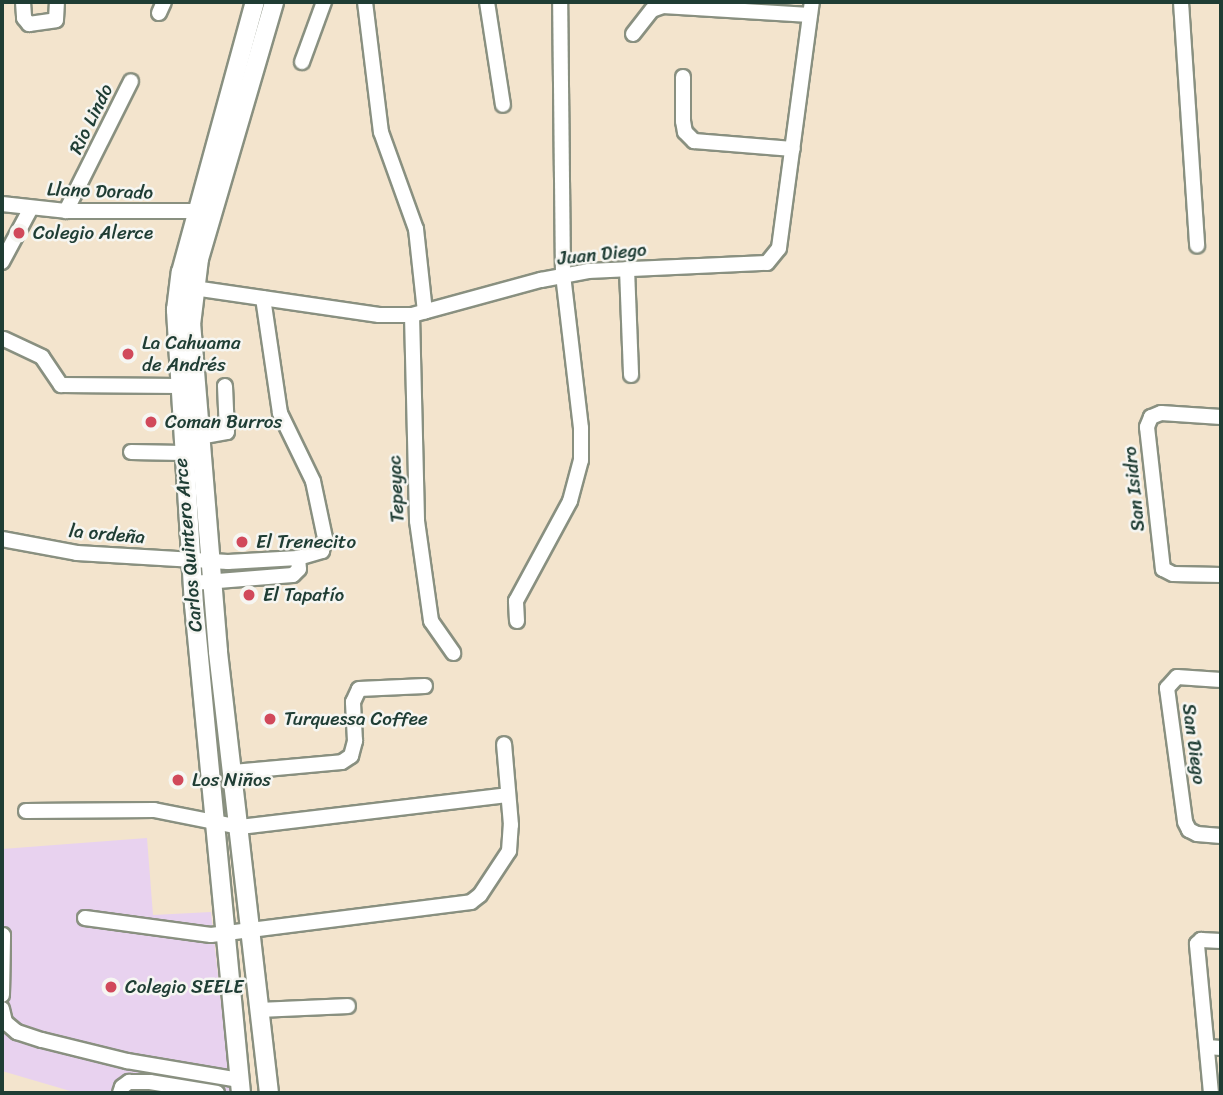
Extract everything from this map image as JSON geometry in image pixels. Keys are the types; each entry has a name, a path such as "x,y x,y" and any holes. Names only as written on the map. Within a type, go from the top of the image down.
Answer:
{"main road":[{"name":"Carlos Quintero Arce","path":"240,1086 192,583 176,324 244,74 255,2"},
{"name":"Carlos Quintero Arce","path":"270,1093 212,583 186,287 198,212 244,74 274,2"}],"street":[{"path":"23,2 24,18 29,24 56,20 57,2"},
{"path":"303,62 324,2"},
{"name":"Tepeyac","path":"365,2 381,132 416,229 417,521 431,621 453,653"},
{"path":"487,2 503,105"},
{"path":"517,621 516,601 570,500 581,460 581,428 563,275 560,2"},
{"path":"1181,2 1197,245"},
{"path":"634,34 652,10 663,6 811,8"},
{"name":"Juan Diego","path":"186,287 379,314 418,314 563,275 627,269 749,266 773,259 779,247 811,8"},
{"path":"683,77 683,121 685,132 694,141 793,149"},
{"name":"Rio Lindo","path":"66,211 131,81"},
{"name":"Llano Dorado","path":"2,204 66,211 198,212"},
{"path":"2,262 31,208"},
{"path":"627,269 631,375"},
{"path":"192,583 293,575 299,569 298,558 322,551 324,538 313,481 281,412 263,298"},
{"path":"4,339 42,357 61,384 178,386"},
{"path":"199,437 227,432 225,386"},
{"name":"San Isidro","path":"1221,417 1161,413 1151,417 1147,427 1163,569 1173,574 1221,575"},
{"path":"131,452 183,453"},
{"name":"la ordeña","path":"2,538 77,553 210,561 298,558"},
{"name":"San Diego","path":"1221,680 1177,677 1167,688 1185,822 1189,830 1197,834 1221,836"},
{"path":"233,772 342,762 351,756 355,741 353,702 359,690 425,686"},
{"path":"85,918 194,935 471,902 480,895 509,851 504,744"},
{"path":"26,811 154,810 240,827 507,795"},
{"path":"2,995 3,935"},
{"path":"1211,1093 1214,1048 1199,940 1221,941"},
{"path":"260,1010 348,1006"},
{"path":"2,1009 5,1022 17,1032 127,1061 240,1086"},
{"path":"120,1093 122,1087 129,1082 150,1082 217,1093"}],"shaded area":[{"name":"Colegio SEELE","path":"147,838 153,915 211,912 231,1093 77,1093 2,1071 2,849"}],"place":[{"name":"Colegio Alerce","path":"19,233"},
{"name":"La Cahuama de Andrés","path":"128,354"},
{"name":"Coman Burros","path":"151,422"},
{"name":"El Trenecito","path":"242,542"},
{"name":"El Tapatío","path":"249,595"},
{"name":"Turquessa Coffee","path":"270,719"},
{"name":"Los Niños","path":"178,780"},
{"name":"Colegio SEELE","path":"111,987"}]}
